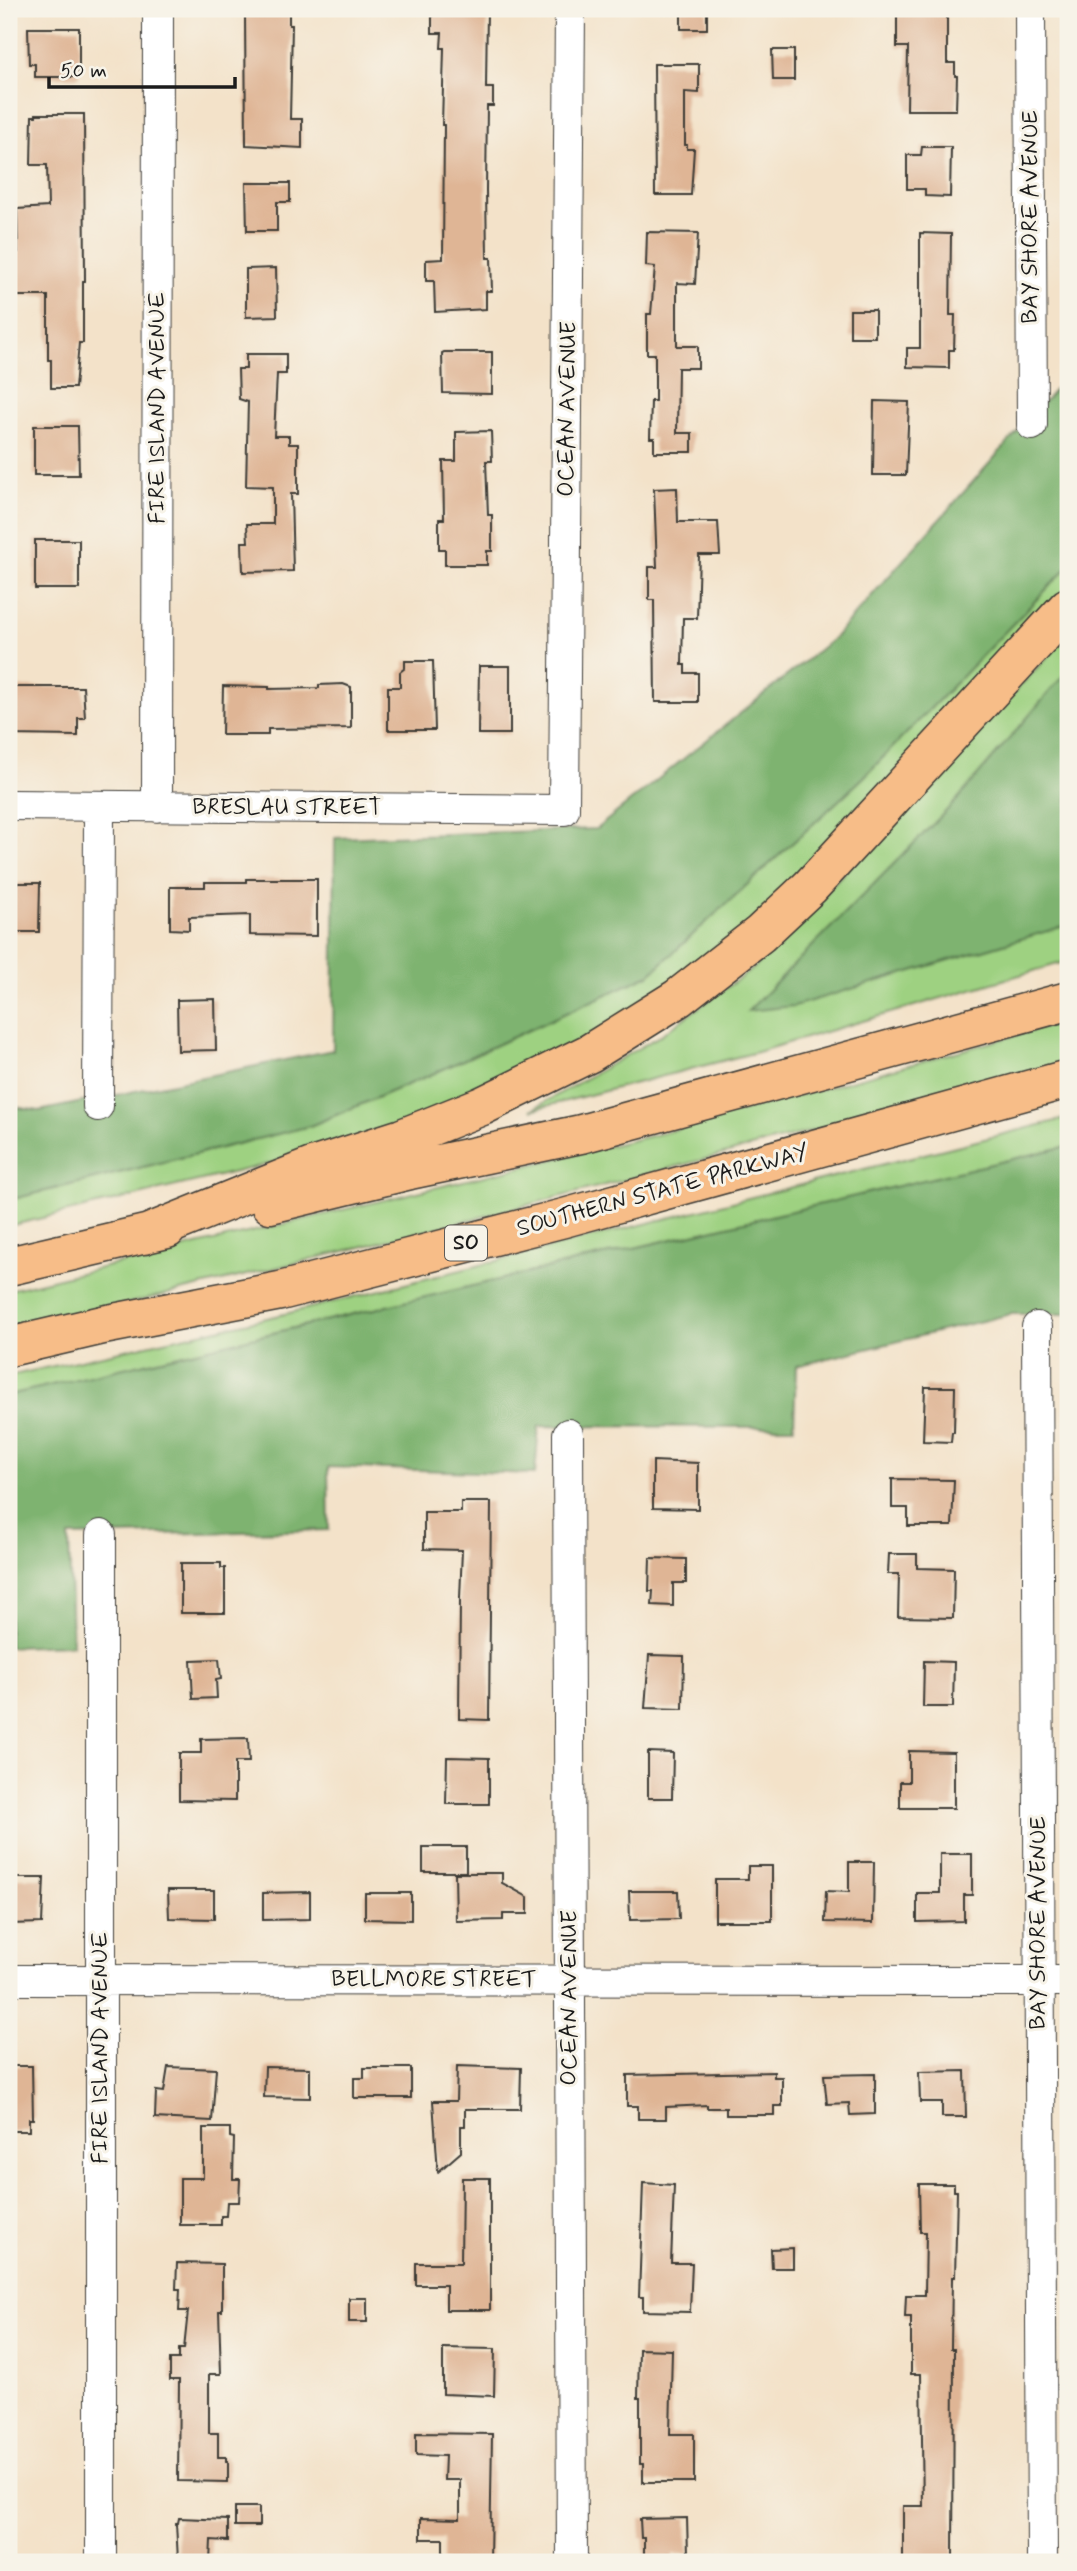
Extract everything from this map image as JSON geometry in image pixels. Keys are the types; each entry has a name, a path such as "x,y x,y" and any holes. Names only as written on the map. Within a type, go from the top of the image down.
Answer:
{"highway":[{"path":"144,1235 312,1167 402,1138 482,1106 590,1053 678,998 760,934 810,887 1068,607"},
{"path":"410,1170 576,1114 1068,973"},
{"path":"9,1266 410,1170 581,1134 1068,1001"},
{"name":"SOUTHERN STATE PARKWAY","path":"9,1347 294,1287 564,1218 1068,1079"}],"street":[{"name":"FIRE ISLAND AVENUE","path":"157,807 158,9"},
{"name":"OCEAN AVENUE","path":"564,810 570,9"},
{"name":"BAY SHORE AVENUE","path":"1030,9 1032,425"},
{"name":"BRESLAU STREET","path":"9,805 564,810"},
{"path":"98,1105 99,807"},
{"name":"BAY SHORE AVENUE","path":"1037,1327 1054,1980 1042,2562"},
{"name":"OCEAN AVENUE","path":"568,1434 572,2562"},
{"name":"FIRE ISLAND AVENUE","path":"101,1535 101,2562"},
{"name":"BELLMORE STREET","path":"9,1980 1054,1980"}],"green space":[{"path":"1068,375 1068,567 863,778 649,975 430,1075 310,1126 9,1200 9,1106 39,1111 333,1050 335,838 596,829 834,638"},
{"path":"1068,567 1068,595 718,965 531,1082 348,1145 9,1226 9,1200 310,1126 430,1075 649,975 863,778"},
{"path":"1068,635 1068,961 757,1052 531,1110 658,1037 754,968"},
{"path":"1068,670 1068,925 794,1006 748,1011 956,801"},
{"path":"1068,1021 1068,1062 540,1202 9,1331 9,1290 659,1134"},
{"path":"1068,1118 1068,1146 9,1395 9,1376 289,1313"},
{"path":"1068,1146 1068,1314 1011,1314 796,1366 794,1427 539,1426 535,1474 328,1467 329,1530 69,1536 72,1645 9,1647 9,1395"}],"building":[{"path":"443,9 487,9 486,88 493,88 493,106 487,106 486,190 487,258 491,258 492,291 486,291 486,309 435,312 434,281 426,281 426,260 443,259 444,48 441,48 442,33 432,33 432,13 443,13"},
{"path":"681,9 707,9 707,29 681,29"},
{"path":"947,9 947,63 955,63 956,110 907,110 908,47 897,47 897,11"},
{"path":"245,13 289,13 289,25 292,25 290,119 302,119 302,148 246,145"},
{"path":"28,28 79,28 79,77 35,77 35,64 29,64"},
{"path":"772,50 794,50 794,80 773,80"},
{"path":"654,64 699,64 699,93 685,92 685,145 687,149 694,149 691,195 655,195"},
{"path":"84,114 83,343 79,343 75,388 51,388 48,296 12,296 12,252 18,252 17,209 48,207 47,165 31,165 32,116"},
{"path":"922,147 951,147 950,197 925,196 925,189 907,189 907,155 921,155"},
{"path":"246,183 290,183 290,202 277,202 277,231 247,231"},
{"path":"647,232 698,233 695,284 677,283 677,346 698,346 698,368 678,368 677,433 692,433 692,452 654,452 654,438 650,438 651,401 655,401 655,354 647,354 647,314 651,314 655,267 646,266"},
{"path":"920,233 951,234 950,315 955,315 954,350 949,350 949,368 907,367 907,348 920,348"},
{"path":"276,268 277,316 246,317 246,269"},
{"path":"850,310 875,310 875,337 850,337"},
{"path":"444,352 492,352 492,394 443,393"},
{"path":"246,354 286,354 286,374 277,374 274,436 289,436 289,444 298,444 298,494 291,494 293,571 243,572 242,542 248,542 247,524 273,524 273,487 246,486 248,402 239,399 238,369 246,369"},
{"path":"874,401 909,402 906,475 873,475"},
{"path":"34,426 78,426 79,475 34,475"},
{"path":"491,431 492,461 486,461 488,515 492,515 492,551 487,551 487,565 445,565 445,549 439,549 439,519 444,519 443,461 456,461 456,432"},
{"path":"677,488 678,522 718,522 720,555 699,555 697,618 683,618 682,665 685,665 685,673 698,673 698,702 655,702 654,600 649,600 649,567 657,567 654,489"},
{"path":"35,540 79,540 79,589 35,589"},
{"path":"405,661 433,661 435,730 388,730 388,687 400,687 400,672 405,668"},
{"path":"479,666 510,666 510,734 478,734"},
{"path":"343,684 351,687 351,728 268,729 268,735 222,735 223,686 269,689 319,688 319,685"},
{"path":"9,687 83,687 85,718 78,718 78,736 9,735"},
{"path":"246,879 317,879 317,936 250,935 250,915 189,917 189,930 170,929 170,887 205,887 205,882 246,882"},
{"path":"9,883 40,883 39,932 9,932"},
{"path":"215,999 216,1050 178,1051 177,1000"},
{"path":"925,1387 955,1387 954,1432 951,1442 923,1441"},
{"path":"653,1461 698,1463 698,1509 653,1508"},
{"path":"892,1479 954,1480 952,1526 908,1526 908,1508 892,1508"},
{"path":"461,1502 491,1502 489,1720 459,1719 462,1550 424,1549 424,1512 461,1512"},
{"path":"889,1554 917,1554 917,1568 954,1569 953,1618 898,1617 899,1574 888,1574"},
{"path":"650,1558 686,1559 686,1583 673,1583 673,1606 652,1605 653,1591 649,1591"},
{"path":"181,1563 221,1563 221,1568 225,1568 225,1613 181,1613"},
{"path":"649,1655 684,1656 683,1709 645,1708"},
{"path":"219,1659 221,1679 216,1680 217,1698 193,1699 191,1660"},
{"path":"924,1661 954,1662 953,1707 923,1707"},
{"path":"248,1738 249,1762 235,1762 235,1801 179,1800 179,1753 201,1753 201,1739"},
{"path":"909,1751 954,1752 954,1808 900,1808 900,1782 909,1782"},
{"path":"648,1752 673,1753 672,1798 648,1798"},
{"path":"447,1757 489,1758 489,1804 446,1804"},
{"path":"423,1847 466,1847 466,1872 423,1872"},
{"path":"940,1854 972,1854 972,1895 964,1895 964,1921 917,1922 917,1893 940,1893"},
{"path":"849,1862 874,1862 873,1923 825,1922 826,1891 849,1892"},
{"path":"748,1866 772,1866 772,1921 715,1921 715,1879 748,1879"},
{"path":"455,1873 502,1873 502,1883 528,1897 528,1914 503,1914 503,1920 456,1921"},
{"path":"9,1878 44,1878 42,1923 9,1924"},
{"path":"168,1890 214,1890 214,1919 169,1918"},
{"path":"629,1891 678,1891 679,1919 630,1920"},
{"path":"310,1892 310,1919 263,1920 263,1893"},
{"path":"365,1893 411,1893 411,1920 365,1919"},
{"path":"9,2066 32,2066 33,2119 29,2119 29,2131 9,2131"},
{"path":"457,2066 521,2068 520,2109 465,2109 465,2126 461,2126 461,2152 438,2172 433,2101 456,2101"},
{"path":"168,2067 216,2069 212,2121 155,2118 156,2091 164,2092"},
{"path":"265,2067 310,2068 310,2098 264,2097"},
{"path":"364,2068 411,2068 411,2098 354,2098 354,2078 364,2078"},
{"path":"965,2071 966,2117 942,2117 942,2102 920,2102 919,2072"},
{"path":"774,2072 774,2077 782,2077 782,2106 774,2106 774,2115 726,2115 726,2108 707,2108 707,2105 666,2107 666,2119 638,2119 638,2106 627,2106 627,2075"},
{"path":"875,2074 875,2114 850,2115 849,2103 827,2104 824,2075"},
{"path":"203,2128 230,2128 230,2137 234,2138 233,2179 240,2179 239,2202 227,2202 226,2216 221,2216 221,2225 180,2225 180,2178 203,2178"},
{"path":"462,2178 490,2178 490,2310 446,2310 446,2285 416,2285 416,2263 461,2263"},
{"path":"643,2183 674,2185 671,2263 692,2263 690,2312 643,2311 643,2297 639,2297"},
{"path":"919,2184 954,2184 954,2191 957,2191 951,2349 954,2349 953,2562 903,2562 903,2506 923,2506 921,2374 911,2374 911,2317 905,2317 906,2295 925,2295 926,2232 920,2232"},
{"path":"793,2248 793,2268 772,2268 771,2249"},
{"path":"177,2263 222,2264 222,2311 219,2311 221,2374 209,2374 209,2433 218,2433 218,2457 226,2457 228,2461 228,2482 178,2481 179,2380 170,2380 170,2359 179,2359 179,2349 184,2349 188,2311 179,2311"},
{"path":"349,2298 367,2298 367,2322 349,2322"},
{"path":"443,2348 495,2349 494,2396 443,2394"},
{"path":"639,2349 672,2350 670,2434 694,2434 694,2482 643,2482 638,2398"},
{"path":"416,2433 492,2434 490,2562 443,2562 443,2539 421,2539 421,2518 460,2519 460,2480 444,2480 445,2456 416,2455"},
{"path":"235,2507 259,2507 259,2526 235,2526"},
{"path":"179,2518 228,2520 228,2541 211,2540 210,2562 181,2562 178,2560 176,2523"},
{"path":"687,2518 688,2554 673,2554 673,2562 644,2562 644,2538 641,2538 640,2519"}]}
